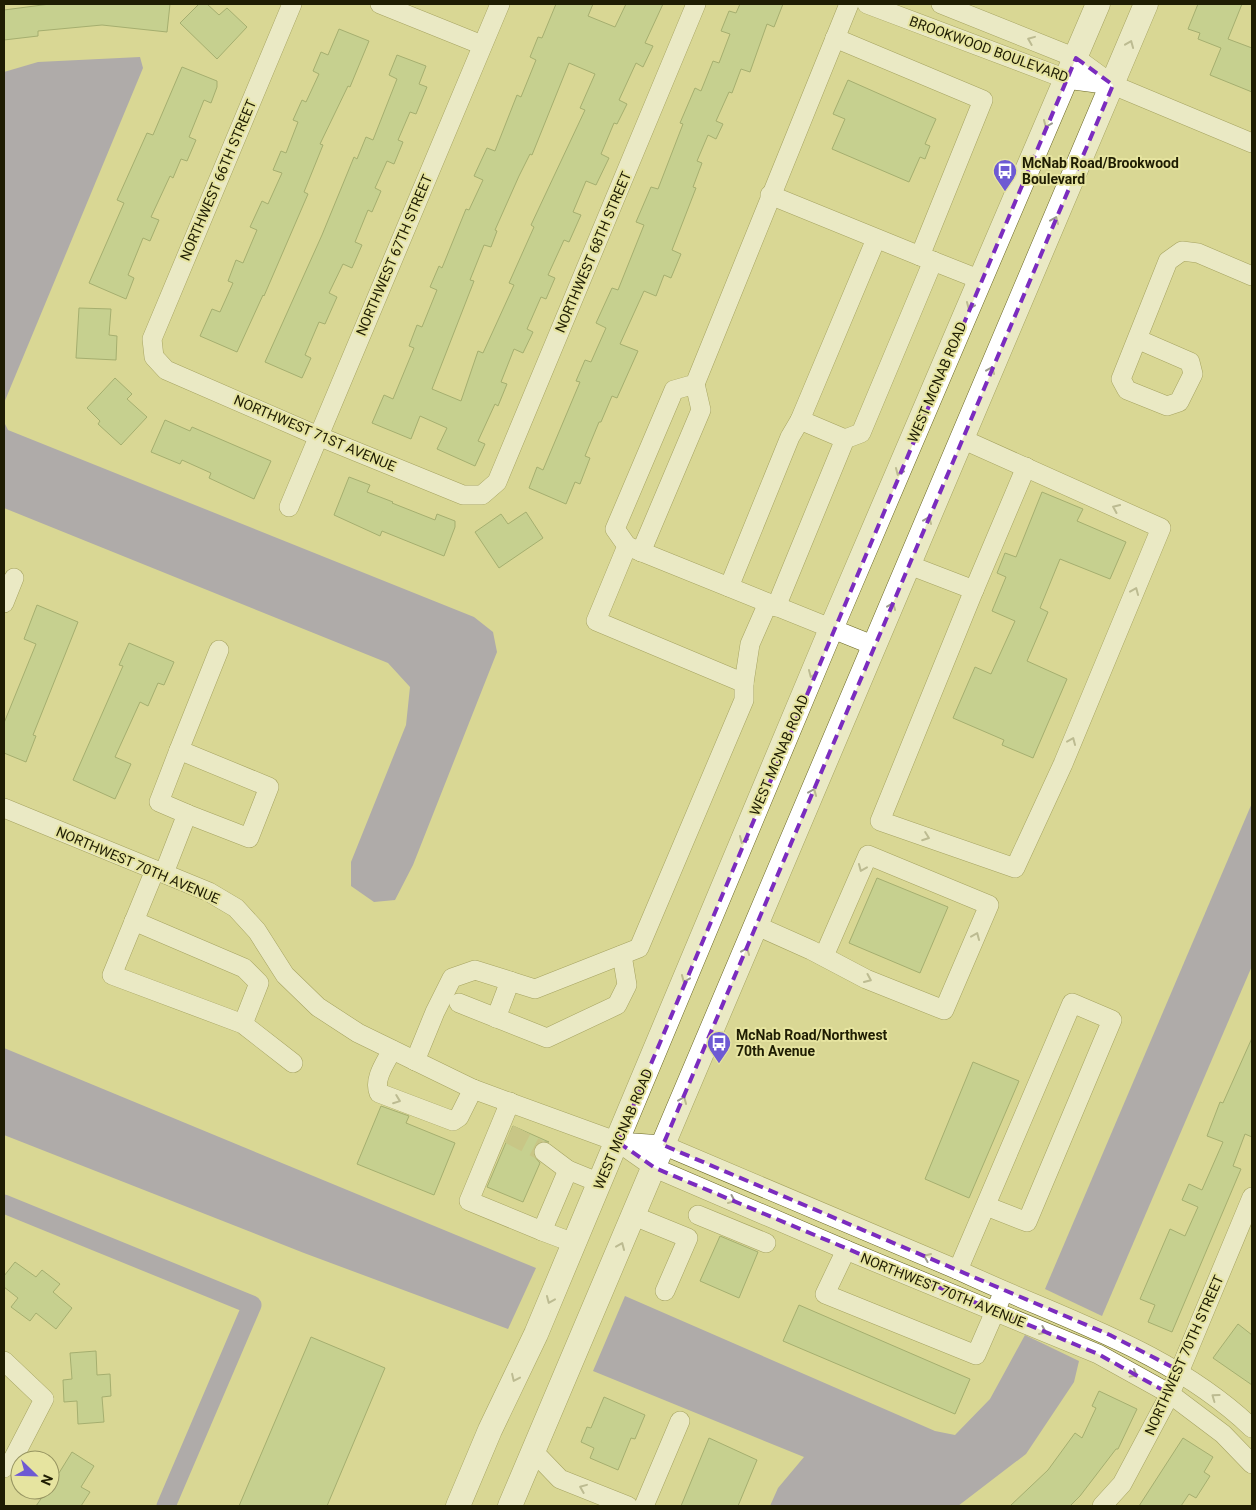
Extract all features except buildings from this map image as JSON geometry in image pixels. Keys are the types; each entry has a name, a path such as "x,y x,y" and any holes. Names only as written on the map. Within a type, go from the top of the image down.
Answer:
{"main road":[{"name":"WEST MCNAB ROAD","path":"458,1506 490,1430 536,1334 618,1142 831,629 1098,4"},
{"path":"510,1506 655,1168 663,1145 1146,4"}],"street":[{"name":"NORTHWEST 66TH STREET","path":"154,357 152,338 292,4"},
{"path":"380,4 482,45"},
{"name":"NORTHWEST 67TH STREET","path":"289,507 500,4"},
{"name":"NORTHWEST 68TH STREET","path":"482,495 497,482 696,4"},
{"path":"744,683 596,621 634,549 701,410 695,384 849,4"},
{"name":"BROOKWOOD BOULEVARD","path":"867,4 1066,79 1113,85"},
{"name":"BROOKWOOD BOULEVARD","path":"941,4 964,8 1076,58 1113,85 1252,143"},
{"path":"800,420 845,439 861,433 983,100 835,38"},
{"path":"770,195 981,280"},
{"path":"729,587 790,437 800,420 876,239"},
{"path":"1137,339 1168,261 1182,251 1198,254 1252,276"},
{"name":"NORTHWEST 71ST AVENUE","path":"154,357 166,370 318,436 463,494 482,495"},
{"path":"695,384 674,390 615,529 634,549 875,646"},
{"path":"415,1061 435,1012 452,978 475,970 535,988 639,948 744,700 744,683 750,644 772,605 845,439"},
{"path":"962,439 1026,467 1161,528 1063,764 1015,868 880,821 1026,467"},
{"path":"909,565 974,590"},
{"path":"4,603 14,578"},
{"path":"179,750 269,787 249,838 158,802 219,650"},
{"name":"NORTHWEST 70TH AVENUE","path":"4,808 208,892 236,908 257,931 284,975 318,1007 358,1034 473,1089 618,1142 655,1168 846,1250 1098,1354 1170,1394 1223,1434 1252,1464"},
{"path":"187,814 160,872 134,921 112,975 243,1024 293,1062"},
{"path":"757,926 824,956 866,978 944,1010 989,905 868,854 824,956"},
{"path":"134,921 244,968 259,983 243,1024"},
{"path":"459,1004 547,1038 617,1005 627,986 622,955"},
{"path":"496,1018 510,981"},
{"path":"958,1270 1072,1003 1112,1020 1027,1222 986,1206"},
{"path":"392,1050 380,1072 377,1086 379,1092 453,1121 459,1117 473,1089"},
{"path":"510,1102 504,1132 469,1200 574,1243"},
{"name":"NORTHWEST 70TH AVENUE","path":"618,1142 663,1145 958,1270 1004,1292 1110,1335 1180,1371 1236,1413 1252,1428"},
{"path":"544,1152 568,1170 600,1183"},
{"path":"542,1231 568,1170"},
{"path":"665,1291 710,1190"},
{"name":"NORTHWEST 70TH STREET","path":"1102,1506 1122,1484 1170,1394 1250,1207"},
{"path":"634,1216 688,1238"},
{"path":"698,1216 766,1243"},
{"path":"846,1250 825,1294 976,1355 1004,1292"},
{"path":"4,1360 44,1400 13,1459 4,1468"},
{"path":"644,1506 680,1421"},
{"path":"534,1452 560,1479 628,1506"}],"highlighted area":[{"path":"1076,58 1113,85 663,1145 1110,1335 1180,1371 1170,1394 1098,1354 655,1168 618,1142"}],"shaded area":[{"path":"140,57 143,68 4,403 4,72 38,62"},
{"path":"4,422 8,430 474,617 493,632 497,652 413,865 395,900 374,902 351,886 351,862 406,725 410,687 388,663 4,508"},
{"path":"1252,803 1252,966 1102,1316 1045,1289"},
{"path":"4,1048 536,1268 508,1329 304,1253 4,1135"},
{"path":"625,1296 935,1431 955,1435 990,1399 1025,1335 1079,1361 1074,1382 1026,1454 958,1506 770,1506 778,1488 804,1457 593,1371"}],"waterway":[{"path":"4,1204 252,1305 166,1506"}],"tunnel":[{"path":"509,1134 544,1152"}],"place":[{"name":"McNab Road/Brookwood Boulevard","path":"1005,192"},
{"name":"McNab Road/Northwest 70th Avenue","path":"719,1064"}]}
